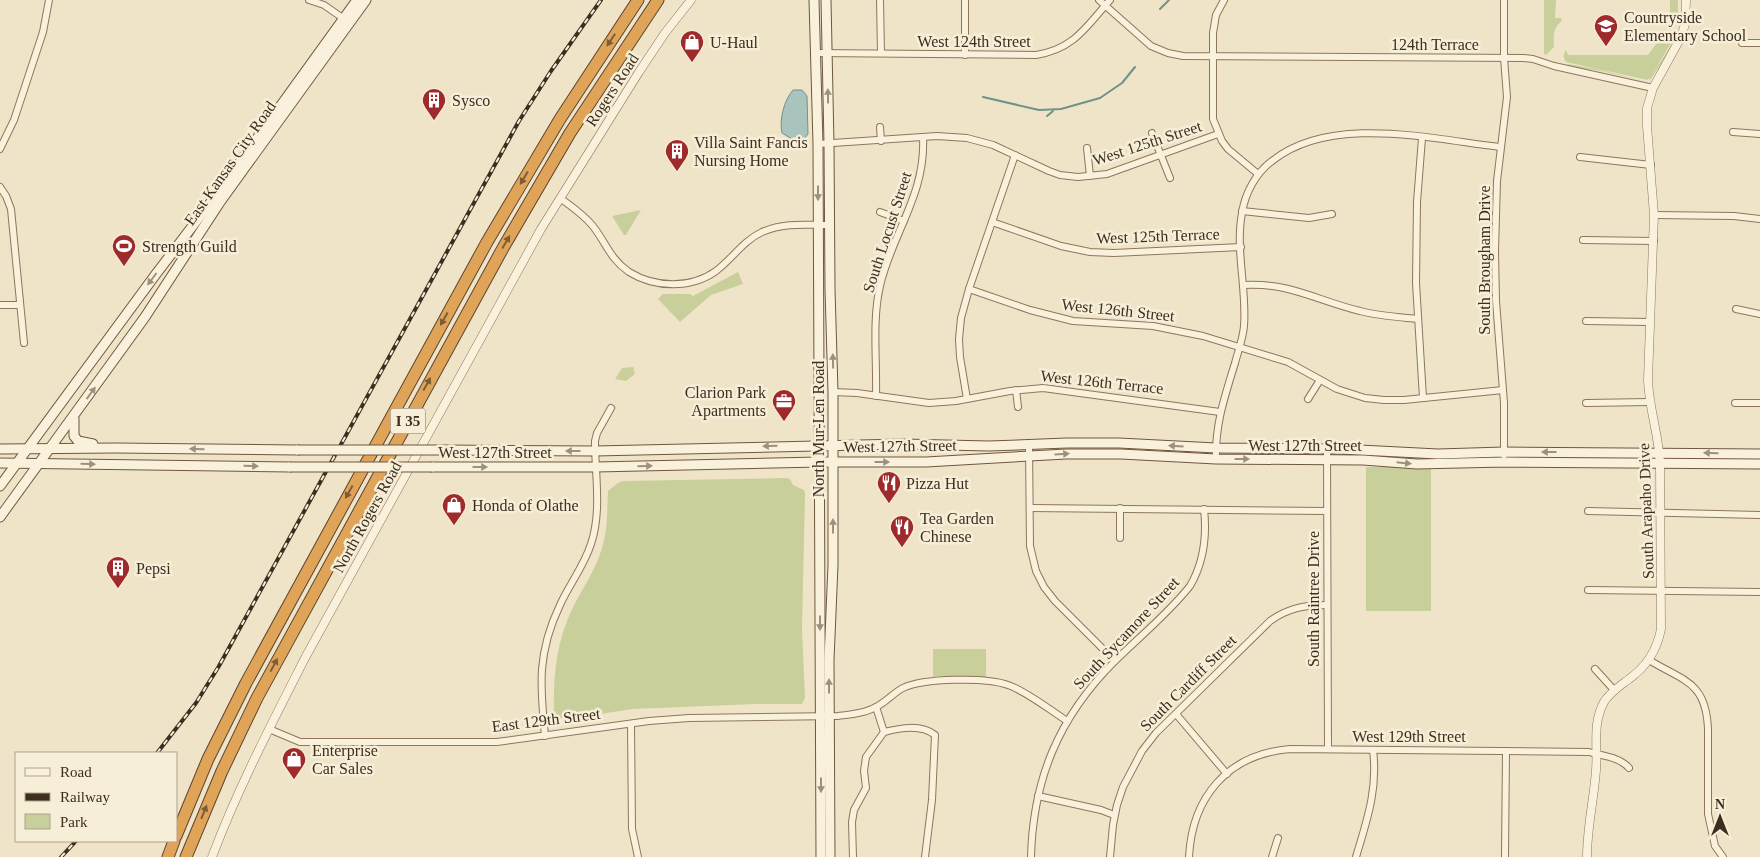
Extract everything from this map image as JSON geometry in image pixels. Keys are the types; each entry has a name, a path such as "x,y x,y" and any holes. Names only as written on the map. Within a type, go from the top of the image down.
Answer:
{"highway":[{"name":"I 35","path":"178,831 208,759 246,683 482,250 545,143 638,0"},
{"name":"I 35","path":"186,857 222,770 256,698 484,282 570,133 658,0"},
{"path":"168,857 174,842"}],"main road":[{"name":"East Kansas City Road","path":"0,517 145,317 220,202 347,20 357,0"},
{"name":"East Kansas City Road","path":"0,486 347,20 366,0"},
{"name":"North Mur-Len Road","path":"814,0 818,144 819,462 830,857"},
{"name":"North Mur-Len Road","path":"821,857 825,716 833,574 833,392 826,0"},
{"path":"74,416 73,434 78,440 116,448"},
{"name":"West 127th Street","path":"0,449 595,451 819,445 903,444 947,446 1118,443 1216,448 1327,449 1438,454 1504,452 1760,454"},
{"name":"West 127th Street","path":"0,464 290,467 596,467 819,462 926,462 1066,454 1121,454 1216,459 1363,460 1417,464 1504,462 1760,464"}],"street":[{"path":"0,149 14,120 45,21 48,0"},
{"path":"309,0 324,5 347,20"},
{"name":"Rogers Road","path":"560,198 639,72 691,0"},
{"path":"880,0 880,53"},
{"path":"965,0 965,55"},
{"name":"124th Terrace","path":"1099,0 1141,38 1159,50 1183,56 1533,59 1554,66 1653,88"},
{"name":"West 124th Street","path":"816,53 965,55 1036,55 1051,53 1071,42 1110,0"},
{"path":"1224,0 1214,22 1213,119 1218,134 1228,149 1258,174"},
{"name":"South Brougham Drive","path":"1504,0 1504,58 1507,97 1500,147 1496,200 1495,271 1498,339 1503,390 1504,462"},
{"name":"South Arapaho Drive","path":"1587,857 1596,768 1598,717 1604,702 1614,690 1638,672 1649,660 1658,642 1661,629 1660,453 1649,402 1654,214 1646,108 1653,88 1681,38 1685,24 1686,0"},
{"path":"1742,43 1760,43"},
{"path":"880,127 881,141"},
{"path":"1733,132 1760,134"},
{"path":"1152,133 1170,178"},
{"name":"West 125th Street","path":"818,144 923,137 951,136 971,138 993,145 1060,175 1078,178 1107,174 1218,134"},
{"path":"1216,459 1220,412 1244,326 1241,247 1242,211 1248,193 1258,174 1280,154 1298,145 1338,134 1388,134 1500,147"},
{"name":"South Locust Street","path":"876,396 877,305 880,286 921,177 924,160 923,137"},
{"path":"1422,138 1416,234 1418,319 1423,398"},
{"path":"1087,148 1090,176"},
{"path":"967,399 960,357 961,318 1015,155"},
{"path":"1580,157 1650,165"},
{"path":"0,187 11,209 24,343"},
{"path":"560,198 585,217 597,231 613,258 631,273 655,283 676,284 696,281 716,271 742,245 773,228 789,225 830,225"},
{"name":"North Rogers Road","path":"212,857 228,813 305,658 472,353 560,198"},
{"path":"1242,211 1309,218 1332,214"},
{"path":"880,212 904,221"},
{"path":"1654,214 1734,216 1760,219"},
{"name":"West 125th Terrace","path":"992,222 1061,246 1090,252 1114,253 1241,247"},
{"path":"1583,240 1654,241"},
{"path":"1243,285 1284,288 1311,294 1378,316 1418,319"},
{"name":"West 126th Street","path":"969,290 1057,318 1087,323 1169,328 1239,347 1288,362 1336,389 1365,398 1384,400 1423,398 1503,390"},
{"path":"0,305 19,305"},
{"path":"1736,309 1760,314"},
{"path":"1586,321 1650,322"},
{"path":"1308,399 1320,380"},
{"name":"West 126th Terrace","path":"833,392 929,403 948,403 1034,388 1220,412"},
{"path":"1016,390 1018,407"},
{"path":"1586,403 1649,402"},
{"path":"1735,403 1760,403"},
{"path":"545,736 540,685 544,653 550,628 591,544 596,523 595,451 597,434 611,408"},
{"path":"1029,445 1030,546 1040,579 1055,601 1115,661"},
{"name":"South Raintree Drive","path":"1327,449 1328,749"},
{"path":"1030,508 1327,511"},
{"path":"1120,508 1120,538"},
{"name":"South Sycamore Street","path":"1031,857 1032,834 1038,796 1043,774 1053,748 1067,721 1087,693 1115,661 1184,593 1194,578 1203,552 1205,535 1204,509"},
{"path":"1588,511 1760,515"},
{"path":"1588,590 1760,592"},
{"name":"South Cardiff Street","path":"1110,857 1114,816 1123,787 1135,761 1156,733 1270,620 1296,607 1327,605"},
{"path":"1649,660 1685,679 1696,689 1704,702 1708,715 1708,814 1715,846 1723,857"},
{"path":"1594,669 1614,690"},
{"path":"825,716 861,713 876,707 904,688 922,682 996,681 1014,688 1067,721"},
{"path":"876,707 884,732"},
{"path":"1176,714 1228,774"},
{"name":"East 129th Street","path":"269,729 300,742 497,742 689,718 825,716"},
{"path":"631,724 632,829 638,857"},
{"path":"853,857 852,822 854,810 866,788 864,771 866,757 884,732 909,728 923,730 935,735 932,800 925,857"},
{"name":"West 129th Street","path":"1189,857 1190,842 1199,809 1208,794 1228,774 1244,762 1270,752 1290,749 1558,751 1596,754 1625,763 1629,768"},
{"path":"1356,857 1371,810 1374,792 1373,750"},
{"path":"1505,857 1506,751"},
{"path":"1038,796 1101,810 1114,816"},
{"path":"1272,857 1278,838"}],"green space":[{"path":"1544,0 1556,0 1555,18 1561,18 1562,21 1555,30 1554,47 1546,55 1544,54"},
{"path":"1670,0 1678,0 1678,15 1670,19"},
{"path":"1662,36 1669,36 1673,40 1651,76 1674,41 1673,46 1650,80 1649,78 1648,80 1566,62 1564,58 1566,50 1568,55 1648,55"},
{"path":"1567,64 1597,69 1647,82 1570,66"},
{"path":"641,210 626,235 624,235 612,216"},
{"path":"738,272 743,284 711,295 680,322 658,299 663,294 690,294 693,296"},
{"path":"633,367 635,374 626,381 615,379 622,368"},
{"path":"1366,467 1431,467 1431,611 1366,611"},
{"path":"790,479 793,485 804,490 805,494 802,630 805,698 802,704 633,709 573,718 561,718 554,714 555,673 562,635 572,609 595,567 602,549 606,528 608,491 623,481"},
{"path":"933,649 986,649 986,677 933,677"}],"water":[{"path":"793,90 802,90 807,96 808,134 804,139 795,141 782,133 781,128 785,105"}],"waterway":[{"path":"1160,9 1169,0"},
{"path":"983,97 1039,110 1061,109 1100,98 1122,83 1135,67"},
{"path":"1047,116 1053,111"}],"railway":[{"path":"158,752 196,703 219,666 519,121 551,71 601,0"},
{"path":"61,857 75,842"}],"place":[{"name":"Countryside Elementary School","path":"1606,47"},
{"name":"U-Haul","path":"692,63"},
{"name":"Sysco","path":"434,121"},
{"name":"Villa Saint Fancis Nursing Home","path":"677,172"},
{"name":"Strength Guild","path":"124,267"},
{"name":"Clarion Park Apartments","path":"784,422"},
{"name":"Pizza Hut","path":"889,504"},
{"name":"Honda of Olathe","path":"454,526"},
{"name":"Tea Garden Chinese","path":"902,548"},
{"name":"Pepsi","path":"118,589"},
{"name":"Enterprise Car Sales","path":"294,780"}]}
